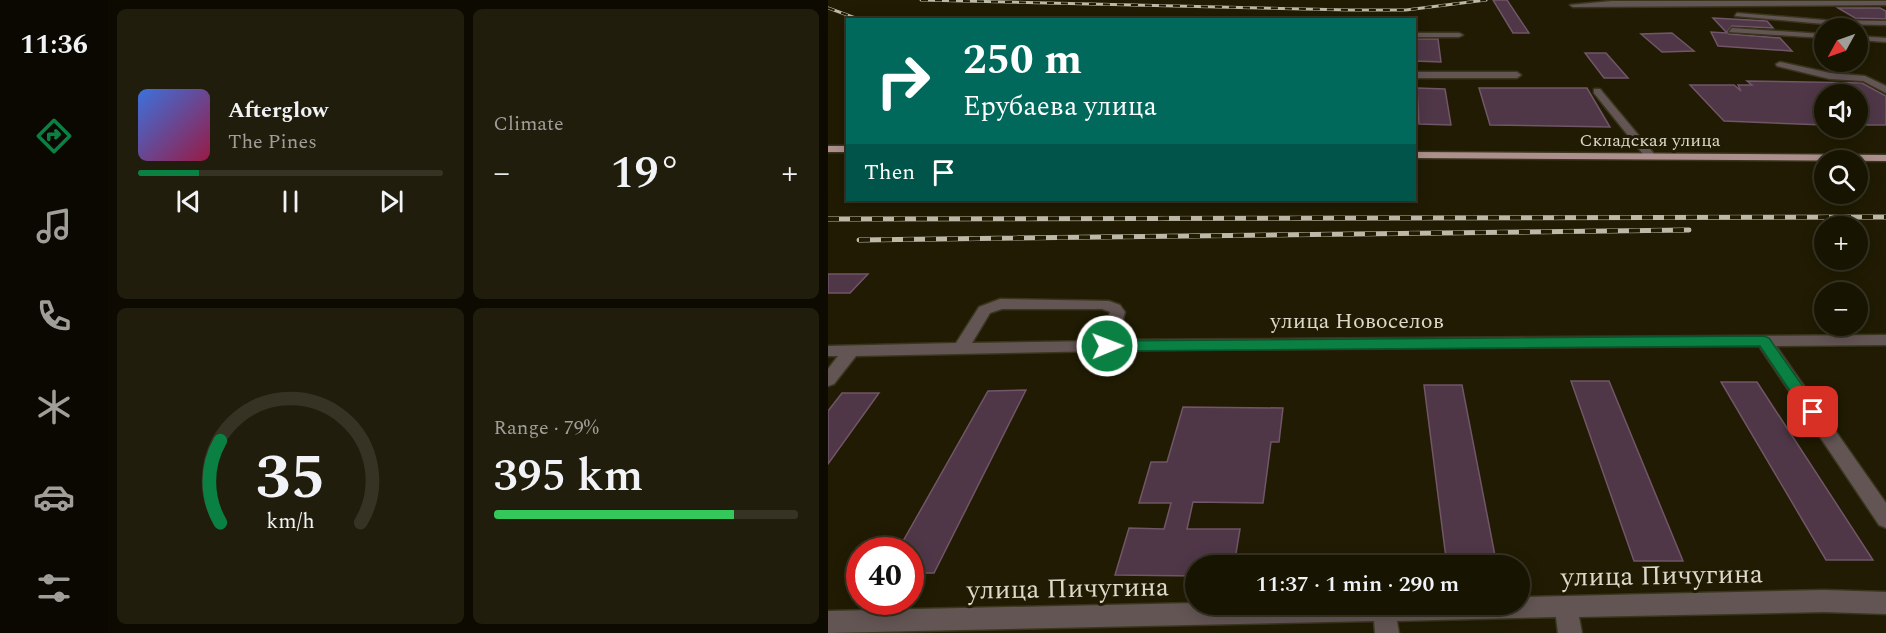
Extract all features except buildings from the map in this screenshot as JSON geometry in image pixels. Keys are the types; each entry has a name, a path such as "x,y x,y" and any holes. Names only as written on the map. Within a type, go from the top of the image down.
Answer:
{"main road":[{"path":"828,149 846,149"},
{"name":"Складская улица","path":"1416,155 1886,158"}],"street":[{"path":"1573,5 1886,3"},
{"path":"1737,15 1824,22 1886,23"},
{"path":"1732,30 1814,35"},
{"path":"1416,35 1459,35"},
{"path":"1868,39 1886,40"},
{"path":"1780,64 1830,76 1865,79 1886,90"},
{"path":"1416,75 1517,75"},
{"path":"1597,90 1652,157"},
{"path":"961,349 984,310 1000,304 1104,304 1115,308 1118,312 1107,346"},
{"name":"улица Новоселов","path":"828,351 1107,346 1886,340"},
{"path":"1764,341 1886,519"},
{"path":"828,380 851,351"},
{"name":"улица Пичугина","path":"828,622 917,627 1386,622 1566,607 1824,601 1886,603"},
{"path":"1566,607 1570,633"}],"railway":[{"path":"921,0 1350,10 1406,10 1486,0"},
{"path":"828,8 856,18"},
{"path":"828,219 1886,217"},
{"path":"859,240 1689,230"}],"route":[{"path":"1107,346 1764,341 1813,412"}]}
